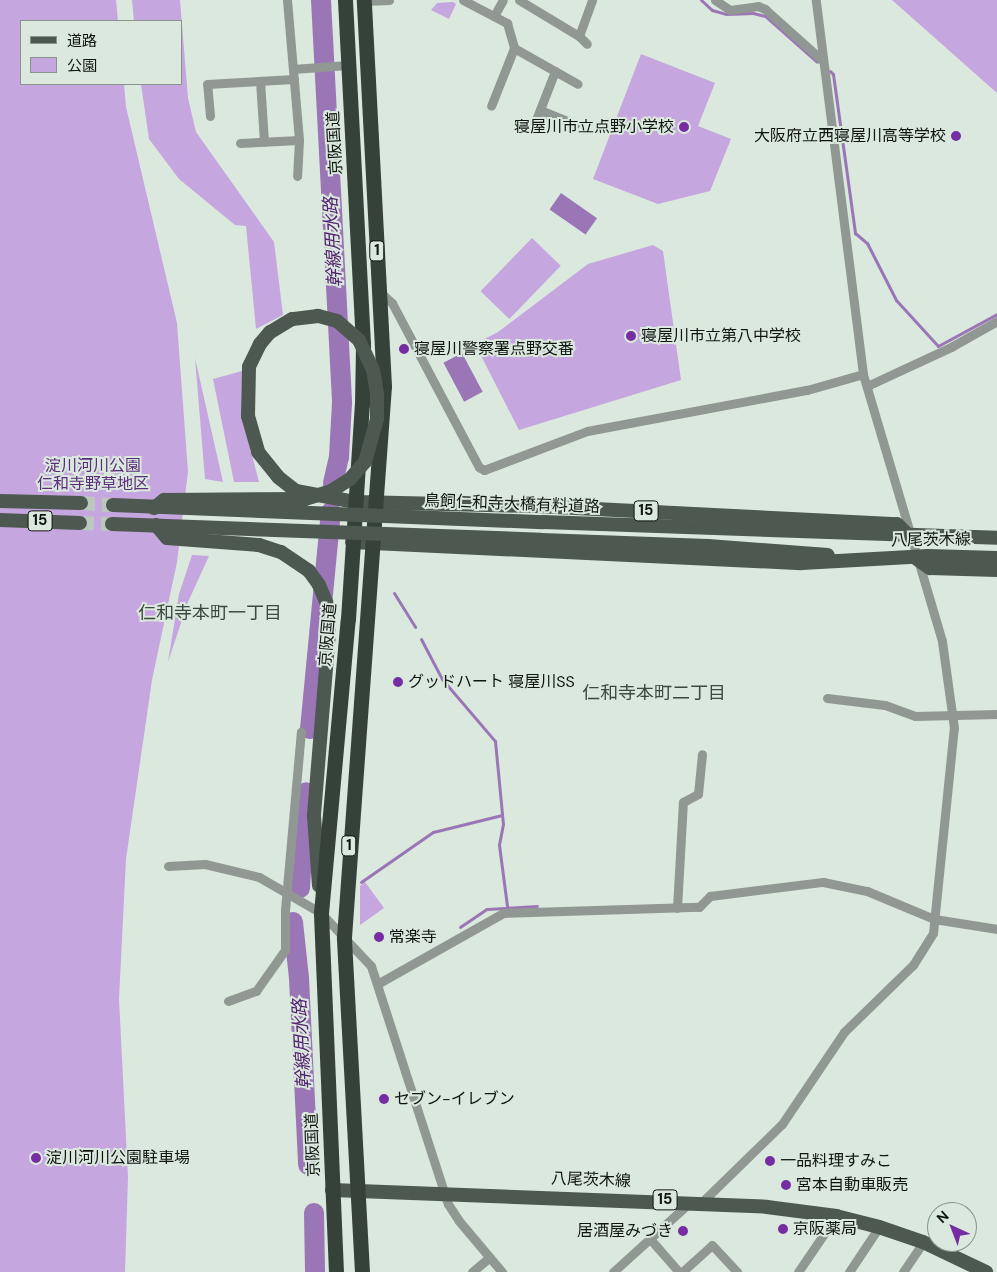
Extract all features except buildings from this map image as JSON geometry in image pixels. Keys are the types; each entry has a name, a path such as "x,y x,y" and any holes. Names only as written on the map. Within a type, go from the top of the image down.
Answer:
{"highway":[{"name":"京阪国道","path":"336,1272 321,913 356,502 363,344 341,66 345,0"},
{"name":"1","path":"362,1272 344,937 384,386 364,1"}],"main road":[{"name":"15","path":"154,508 164,500 305,499 331,491 350,479 366,462 377,419 377,394 373,370 359,340 337,321 318,316 292,319 270,332 260,344 249,367 248,416 258,452 278,478 296,491 356,502 536,506 897,524 910,537"},
{"name":"15","path":"0,501 81,503"},
{"name":"鳥飼仁和寺大橋有料道路","path":"113,505 910,537"},
{"name":"15","path":"0,520 80,523"},
{"name":"15","path":"112,524 708,546 866,559"},
{"path":"156,525 167,538 259,545 295,560 319,585 329,609 329,632 314,816 321,913"},
{"name":"15","path":"973,538 983,529 997,529"},
{"name":"八尾茨木線","path":"910,537 997,538"},
{"name":"15","path":"352,542 802,563 866,559"},
{"name":"八尾茨木線","path":"866,559 997,558"},
{"name":"15","path":"917,559 930,568 997,570"},
{"name":"八尾茨木線","path":"332,1190 357,1189 697,1202 836,1216 879,1227 923,1242 986,1272"}],"street":[{"path":"288,0 299,140 297,176"},
{"path":"364,1 389,0"},
{"path":"463,0 507,23 514,48 491,106"},
{"path":"494,16 503,0"},
{"path":"519,0 579,36 587,44"},
{"path":"579,36 592,0"},
{"path":"715,0 730,10 758,6 765,9 823,61"},
{"path":"617,1271 697,1202 782,1124 844,1032 913,965 933,933 954,728 942,641 910,537 864,374 816,0"},
{"path":"514,48 578,84"},
{"path":"293,70 341,66"},
{"path":"534,125 555,71"},
{"path":"210,116 207,84 294,80"},
{"path":"260,81 264,142"},
{"path":"540,110 575,124"},
{"path":"240,143 299,140"},
{"path":"379,291 392,303 479,467 484,470 587,431 807,390 864,374"},
{"path":"867,386 951,347 997,321"},
{"path":"827,698 885,705 915,716 997,714"},
{"path":"228,1001 256,991 285,950 287,891 300,763 301,732"},
{"path":"677,908 683,802 698,794 702,754"},
{"path":"300,763 317,764"},
{"path":"168,866 205,864 233,869 259,877 287,891 321,913 371,966 379,983 445,1192 459,1221 502,1272"},
{"path":"379,983 503,913 699,907 710,896 823,882 868,891 934,919 997,928"},
{"path":"798,1272 836,1216"},
{"path":"849,1272 879,1227"},
{"path":"651,1240 680,1272 712,1245 737,1272"},
{"path":"903,1272 923,1242"},
{"path":"472,1272 490,1257"}],"green space":[{"name":"淀川河川公園 仁和寺野草地区","path":"0,0 116,0 118,20 20,20 20,85 124,85 126,107 177,323 188,472 177,562 152,680 126,859 119,999 128,1177 125,1272 0,1272"},
{"path":"132,0 180,0 182,20 134,20"},
{"path":"892,0 997,0 997,93"},
{"path":"453,2 456,4 449,19 431,10 437,3"},
{"path":"182,24 188,98 196,132 274,242 283,315 256,329 246,226 235,225 179,179 149,139 141,85 182,85"},
{"path":"641,54 715,83 698,126 731,139 710,191 658,204 593,179"},
{"path":"532,238 561,266 509,319 481,291"},
{"path":"653,245 663,251 681,380 519,430 475,344 498,332 588,264"},
{"path":"195,358 223,482 205,479"},
{"path":"242,371 241,413 259,482 234,482 213,379"},
{"path":"192,555 209,556 188,602 168,662 179,594"},
{"path":"365,882 384,908 360,925 360,886"}],"shaded area":[{"path":"561,193 597,218 586,235 550,209"},
{"path":"462,353 483,392 464,402 443,363"}],"waterway":[{"name":"幹線用水路","path":"321,0 342,403 339,457 333,483"},
{"path":"701,0 712,10 726,14 753,13 765,16 817,62"},
{"path":"830,71 833,74 855,233 867,243 896,300 938,346 997,314"},
{"name":"幹線用水路","path":"310,729 331,512"},
{"path":"394,593 415,627"},
{"path":"421,639 442,679 495,741 503,824 499,845 507,906"},
{"name":"幹線用水路","path":"300,888 306,792"},
{"path":"361,882 433,832 502,815"},
{"path":"460,927 487,909 537,906"},
{"name":"幹線用水路","path":"293,922 299,978 308,1165"},
{"name":"幹線用水路","path":"314,1213 315,1272"}],"tunnel":[{"path":"81,503 113,505"},
{"path":"80,523 112,524"}],"place":[{"name":"寝屋川市立点野小学校","path":"684,127"},
{"name":"大阪府立西寝屋川高等学校","path":"956,136"},
{"name":"寝屋川市立第八中学校","path":"631,336"},
{"name":"寝屋川警察署点野交番","path":"404,349"},
{"name":"グッドハート 寝屋川SS","path":"398,682"},
{"name":"常楽寺","path":"379,937"},
{"name":"セブン-イレブン","path":"384,1099"},
{"name":"淀川河川公園駐車場","path":"36,1158"},
{"name":"一品料理すみこ","path":"770,1161"},
{"name":"宮本自動車販売","path":"786,1185"},
{"name":"京阪薬局","path":"783,1229"},
{"name":"居酒屋みづき","path":"683,1231"}],"district":[{"name":"仁和寺本町一丁目","path":"210,613"},
{"name":"仁和寺本町二丁目","path":"654,693"}]}
